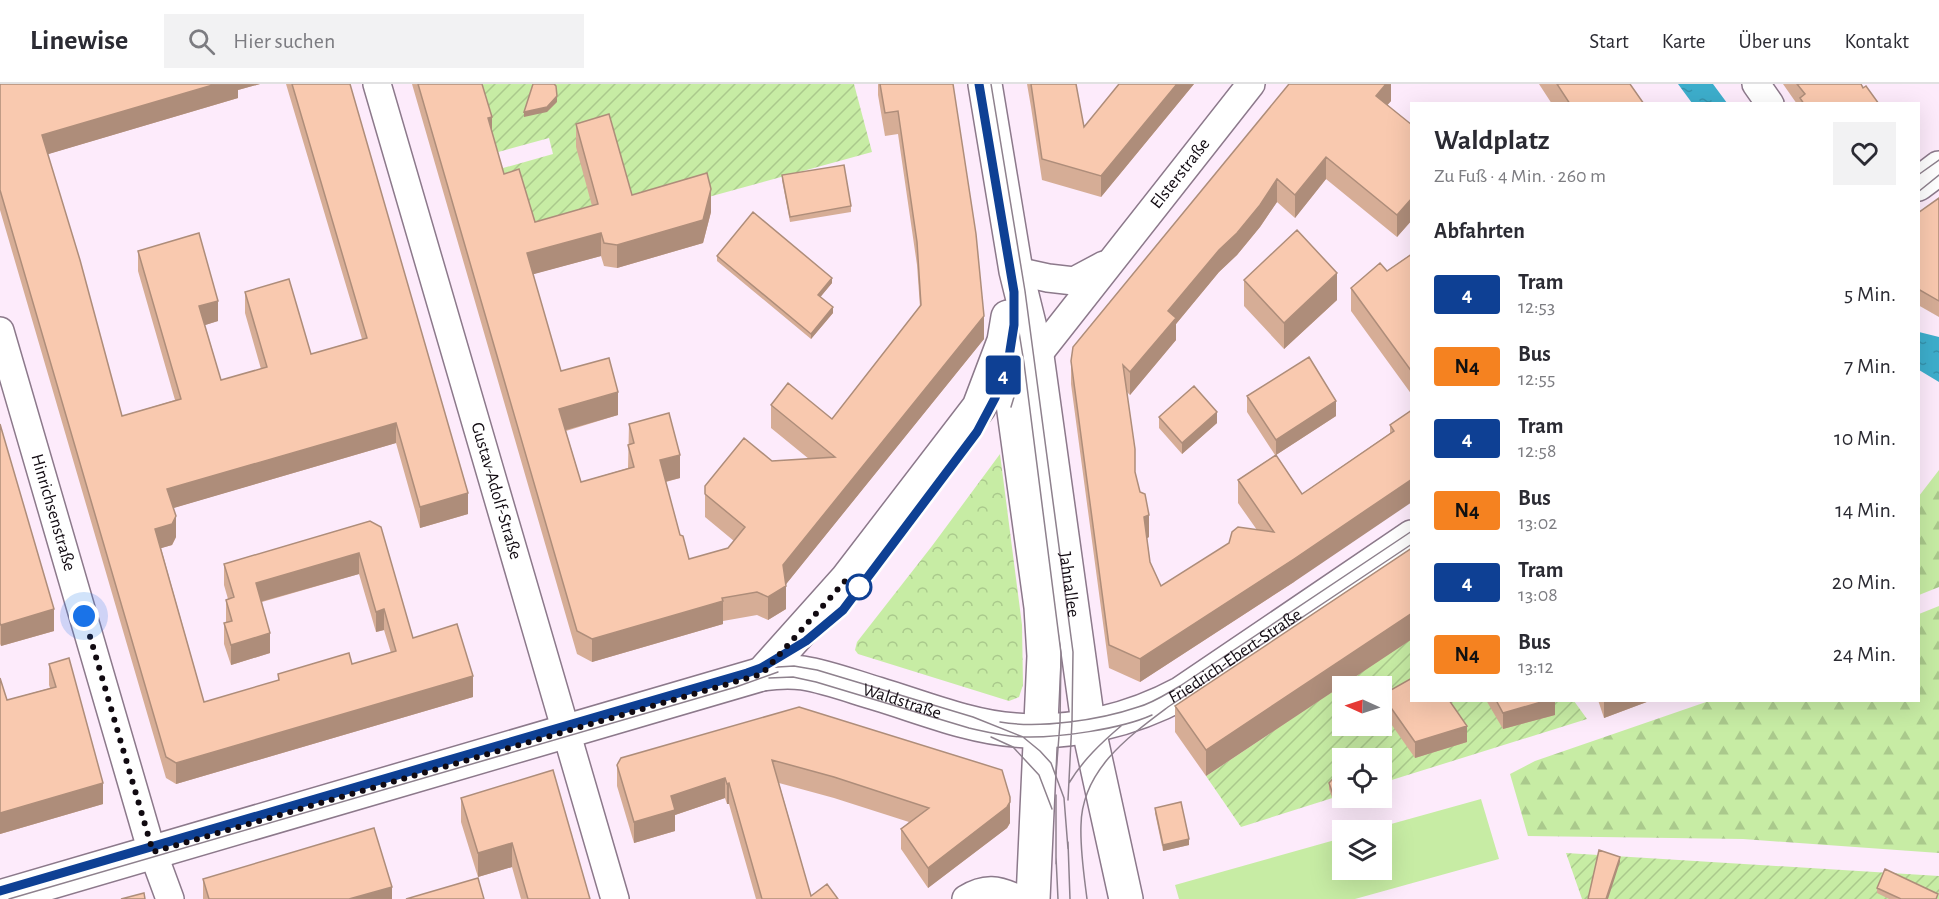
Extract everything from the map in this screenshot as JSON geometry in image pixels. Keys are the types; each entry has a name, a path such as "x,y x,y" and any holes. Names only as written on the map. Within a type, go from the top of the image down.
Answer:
{"main road":[{"name":"Jahnallee","path":"985,84 1016,270 1037,356 1088,726 1126,899"},
{"path":"1920,182 1939,168"},
{"name":"Jahnallee","path":"1016,270 1013,404 1041,607 1044,656 1033,899"},
{"path":"762,674 847,579 979,407 1004,341 1016,270"},
{"name":"Friedrich-Ebert-Straße","path":"1041,731 1088,726 1138,714 1182,693 1410,538"},
{"name":"Waldstraße","path":"0,897 762,674 782,672 806,674 980,724 1014,730 1041,731"}],"street":[{"name":"Gustav-Adolf-Straße","path":"377,84 615,899"},
{"name":"Elsterstraße","path":"1037,356 1251,84"},
{"path":"1756,84 1769,102"},
{"name":"Elsterstraße","path":"1016,270 1048,278 1074,281 1111,262"},
{"name":"Hinrichsenstraße","path":"0,331 153,852 170,899"},
{"path":"966,899 975,894 993,890 1018,899"}],"green space":[{"path":"478,84 854,84 872,152 519,249 496,170 553,154 549,138 491,154"},
{"path":"1000,454 1022,625 1023,685 1019,697 1009,701 858,654 855,650 857,642"},
{"path":"1939,470 1939,587 1920,595 1920,495"},
{"path":"1939,606 1939,853 1743,839 1528,836 1510,774 1535,761 1706,702 1920,702 1920,614"},
{"path":"1410,640 1410,702 1575,702 1587,719 1392,780 1392,748 1332,748 1332,798 1241,827 1206,776 1332,692 1332,736 1392,736 1392,676 1356,676"},
{"path":"1481,799 1499,859 1355,899 1179,899 1175,885 1332,841 1332,880 1392,880 1392,824"},
{"path":"1566,853 1939,876 1939,899 1582,899"}],"water":[{"path":"1678,84 1713,84 1726,102 1691,102"},
{"path":"1920,332 1939,337 1939,382 1920,371"}],"building":[{"path":"0,84 216,84 42,135 80,260 122,416 181,399 138,251 199,233 218,301 199,306 221,380 267,367 245,292 289,279 311,354 367,338 292,84 350,84 468,493 420,507 396,423 167,489 176,516 172,524 155,529 204,702 279,680 278,674 349,653 352,664 396,651 384,609 376,612 359,553 256,583 270,633 231,645 224,623 232,621 226,600 234,597 224,564 370,521 381,527 413,638 457,624 473,676 176,763 166,757 0,190"},
{"path":"418,84 482,84 492,117 488,118 504,174 519,169 535,222 598,204 576,124 609,114 632,195 707,173 711,189 703,220 617,245 604,243 601,233 527,253 561,371 609,358 618,392 559,409 581,482 634,467 628,445 634,443 629,424 669,413 680,455 660,460 680,535 683,536 689,559 728,548 745,527 705,494 705,486 744,438 772,461 835,457 771,405 788,383 832,419 921,305 917,242 898,111 885,113 880,84 953,84 976,234 984,316 783,565 786,586 768,597 757,592 722,598 723,601 592,639 577,631"},
{"path":"533,84 554,84 557,96 547,107 524,112"},
{"path":"1031,84 1076,84 1084,127 1119,84 1177,84 1101,176 1042,159"},
{"path":"1289,84 1386,84 1376,96 1410,123 1410,200 1397,215 1326,157 1295,195 1277,179 1260,205 1237,233 1219,250 1168,311 1176,318 1130,372 1123,365 1135,449 1135,472 1140,492 1145,494 1149,515 1144,517 1150,562 1161,586 1229,543 1232,532 1238,527 1274,532 1238,480 1276,455 1302,494 1394,431 1390,425 1410,411 1410,480 1140,659 1109,645 1071,361 1073,347"},
{"path":"1557,84 1630,84 1643,102 1569,102"},
{"path":"1797,84 1861,84 1863,88 1866,86 1878,102 1803,102 1800,98 1805,94"},
{"path":"844,165 851,206 790,217 782,175"},
{"path":"1939,198 1939,301 1920,290 1920,212"},
{"path":"753,212 832,278 818,295 833,307 811,334 717,256"},
{"path":"1297,230 1337,273 1284,323 1244,280"},
{"path":"1410,255 1410,369 1351,288 1380,263 1387,271"},
{"path":"1309,357 1336,401 1276,440 1247,396"},
{"path":"1194,386 1217,412 1182,443 1159,417"},
{"path":"0,424 54,609 1,625 0,623"},
{"path":"1410,549 1410,614 1206,750 1175,706"},
{"path":"69,658 103,783 0,813 0,678 7,700 56,687 49,664"},
{"path":"1410,679 1410,702 1450,702 1467,726 1415,742 1392,709 1392,689"},
{"path":"1497,702 1541,702 1503,713"},
{"path":"799,707 1002,770 1010,802 1007,807 928,868 901,829 929,808 834,777 772,760 811,896 827,884 838,899 762,899 729,783 727,784 725,778 671,796 675,810 634,822 617,765 621,758"},
{"path":"553,770 590,899 528,899 512,843 478,853 461,798"},
{"path":"1181,802 1189,839 1163,845 1155,808"},
{"path":"374,828 392,887 349,899 209,899 203,879"},
{"path":"1599,850 1620,857 1606,899 1588,899"},
{"path":"1885,869 1938,894 1936,899 1901,899 1877,888"},
{"path":"478,878 484,899 406,899"},
{"path":"144,893 145,899 121,899"}],"tram line":[{"path":"979,84 1024,363 1061,653 1060,723 1056,774"},
{"name":"4","path":"0,891 747,673 761,668 806,641 843,610 977,432 995,398 1009,357 1014,325 1014,292 979,84"},
{"path":"991,84 1025,291 1073,652 1068,800"},
{"path":"1920,174 1939,160"},
{"path":"1920,190 1939,175"},
{"path":"763,667 805,641 843,610 977,432 995,398 1009,357 1014,322"},
{"path":"1011,407 1022,371"},
{"path":"1000,722 1016,724 1069,722 1123,712 1149,703 1180,686 1410,532"},
{"path":"1087,899 1081,844 1083,805 1098,771 1110,757 1138,730 1168,707 1410,545"},
{"path":"0,891 761,668 794,666 817,670 973,717 1023,737 1051,763 1064,798 1068,849"},
{"path":"9,899 736,687 778,672"},
{"path":"769,678 793,677 816,682 969,728 1010,736 1038,737 1089,732 1152,715"},
{"path":"1069,783 1093,752 1121,726"},
{"path":"991,737 1013,747 1039,775 1052,809"},
{"path":"1056,795 1056,864"},
{"path":"1068,842 1070,899"},
{"path":"1056,857 1058,899"}],"route":[{"path":"84,616 153,852 762,674 847,579 859,587"}]}
